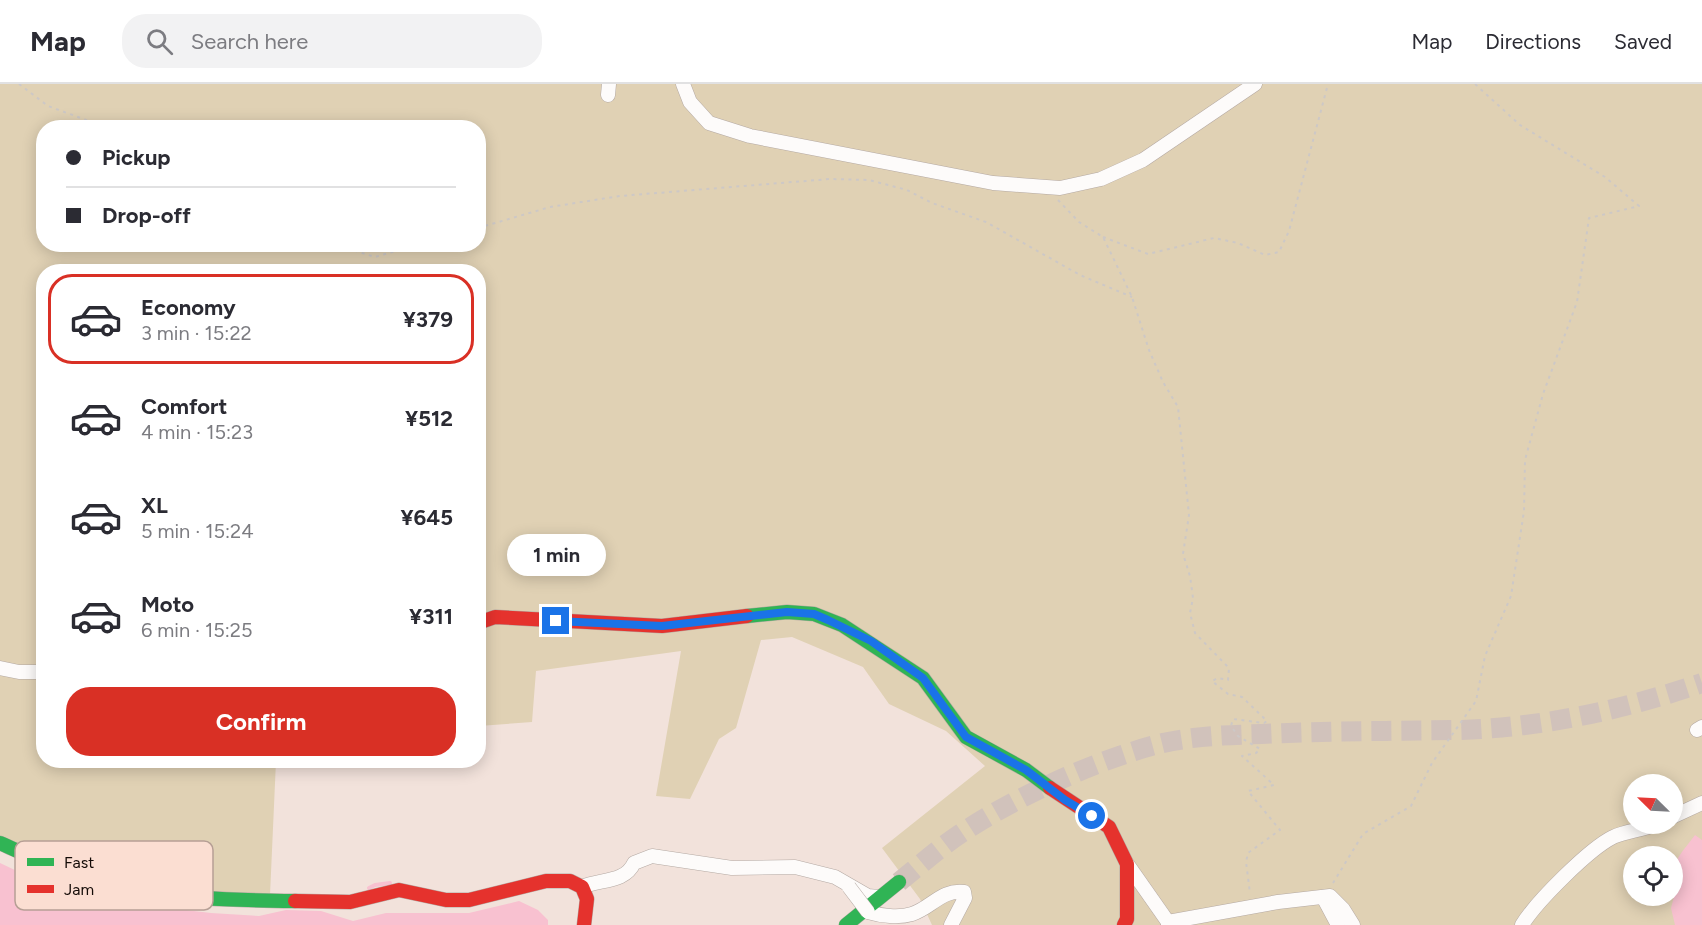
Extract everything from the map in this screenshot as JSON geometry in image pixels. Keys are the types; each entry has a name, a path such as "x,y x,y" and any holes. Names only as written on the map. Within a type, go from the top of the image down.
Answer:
{"street":[{"path":"683,84 690,102 709,123 750,136 993,183 1060,188 1101,179 1143,160 1255,84"},
{"path":"486,620 495,617 662,626 787,612 814,614 842,625 871,641 923,678 966,737 1026,770 1065,800 1109,827 1127,864 1168,924 1330,896 1343,909 1353,925"},
{"path":"0,668 36,671"},
{"path":"1683,812 1702,803"},
{"path":"1522,925 1546,896 1594,851 1614,837 1627,834"},
{"path":"0,843 15,850"},
{"path":"582,887 594,881 623,877 630,873 634,863 652,856 732,868 795,867 835,878 868,896 879,897"},
{"path":"1124,925 1127,919 1127,864"},
{"path":"213,899 350,902 399,890 446,900 469,900 546,881 570,881 582,887 587,899 584,925"},
{"path":"846,925 899,882"},
{"path":"849,887 868,912 879,915 912,914 952,890 964,892 965,898 951,925"},
{"path":"1323,897 1338,925"}],"path":[{"path":"19,84 48,106 86,120"},
{"path":"1046,187 1079,222 1103,237 1148,254 1214,238 1238,243 1265,255 1279,252 1289,231 1328,84"},
{"path":"1323,897 1363,834 1411,807 1432,763 1476,701 1485,656 1511,596 1524,510 1525,460 1543,394 1577,302 1589,218 1639,206 1605,177 1520,125 1475,84"},
{"path":"486,226 550,207 620,196 830,180 869,180 907,190 932,203 986,222 1080,275 1132,297"},
{"path":"1103,237 1132,297 1149,350 1163,382 1178,406 1189,515 1183,554 1190,576 1193,598 1190,613 1195,633 1229,668 1228,680 1218,678 1212,681 1216,687 1242,697 1267,721 1264,723 1239,718 1233,719 1231,726 1238,736 1260,749 1256,753 1242,756 1275,785 1248,791 1280,830 1248,853 1246,862 1251,908"},
{"path":"359,252 375,257 392,252"}],"shaded area":[{"path":"0,84 1702,84 1702,925 932,925 920,899 882,848 985,766 946,731 889,704 863,667 792,637 761,640 736,728 719,739 690,799 656,796 681,651 536,671 532,722 486,725 486,264 36,264 36,768 276,768 270,895 213,892 213,841 15,841 15,850 0,844"},
{"path":"1695,835 1702,840 1702,925 1675,925 1672,906 1683,906 1683,851"},
{"path":"0,863 15,870 15,910 186,910 259,916 286,910 321,911 353,921 386,913 469,913 519,901 538,910 548,920 548,925 0,925"}],"waterway":[{"path":"369,888 390,883"}],"tunnel":[{"path":"899,882 952,839 1006,806 1085,769 1163,743 1224,735 1457,730 1520,726 1612,709 1702,683"}],"traffic: fast":[{"path":"747,616 787,612 814,614 842,625 923,678 966,737 1026,770 1050,788"},
{"path":"0,843 15,850"},
{"path":"846,925 899,882"},
{"path":"213,898 295,901"}],"traffic: jam":[{"path":"486,620 495,617 662,626 747,616"},
{"path":"1050,788 1109,827 1127,864 1127,919 1124,925"},
{"path":"295,901 350,902 399,890 446,900 469,900 546,881 570,881 582,887 587,899 584,925"}],"route":[{"path":"556,621 662,626 787,612 814,614 842,625 871,641 923,678 966,737 1026,770 1065,800 1092,816"}]}
